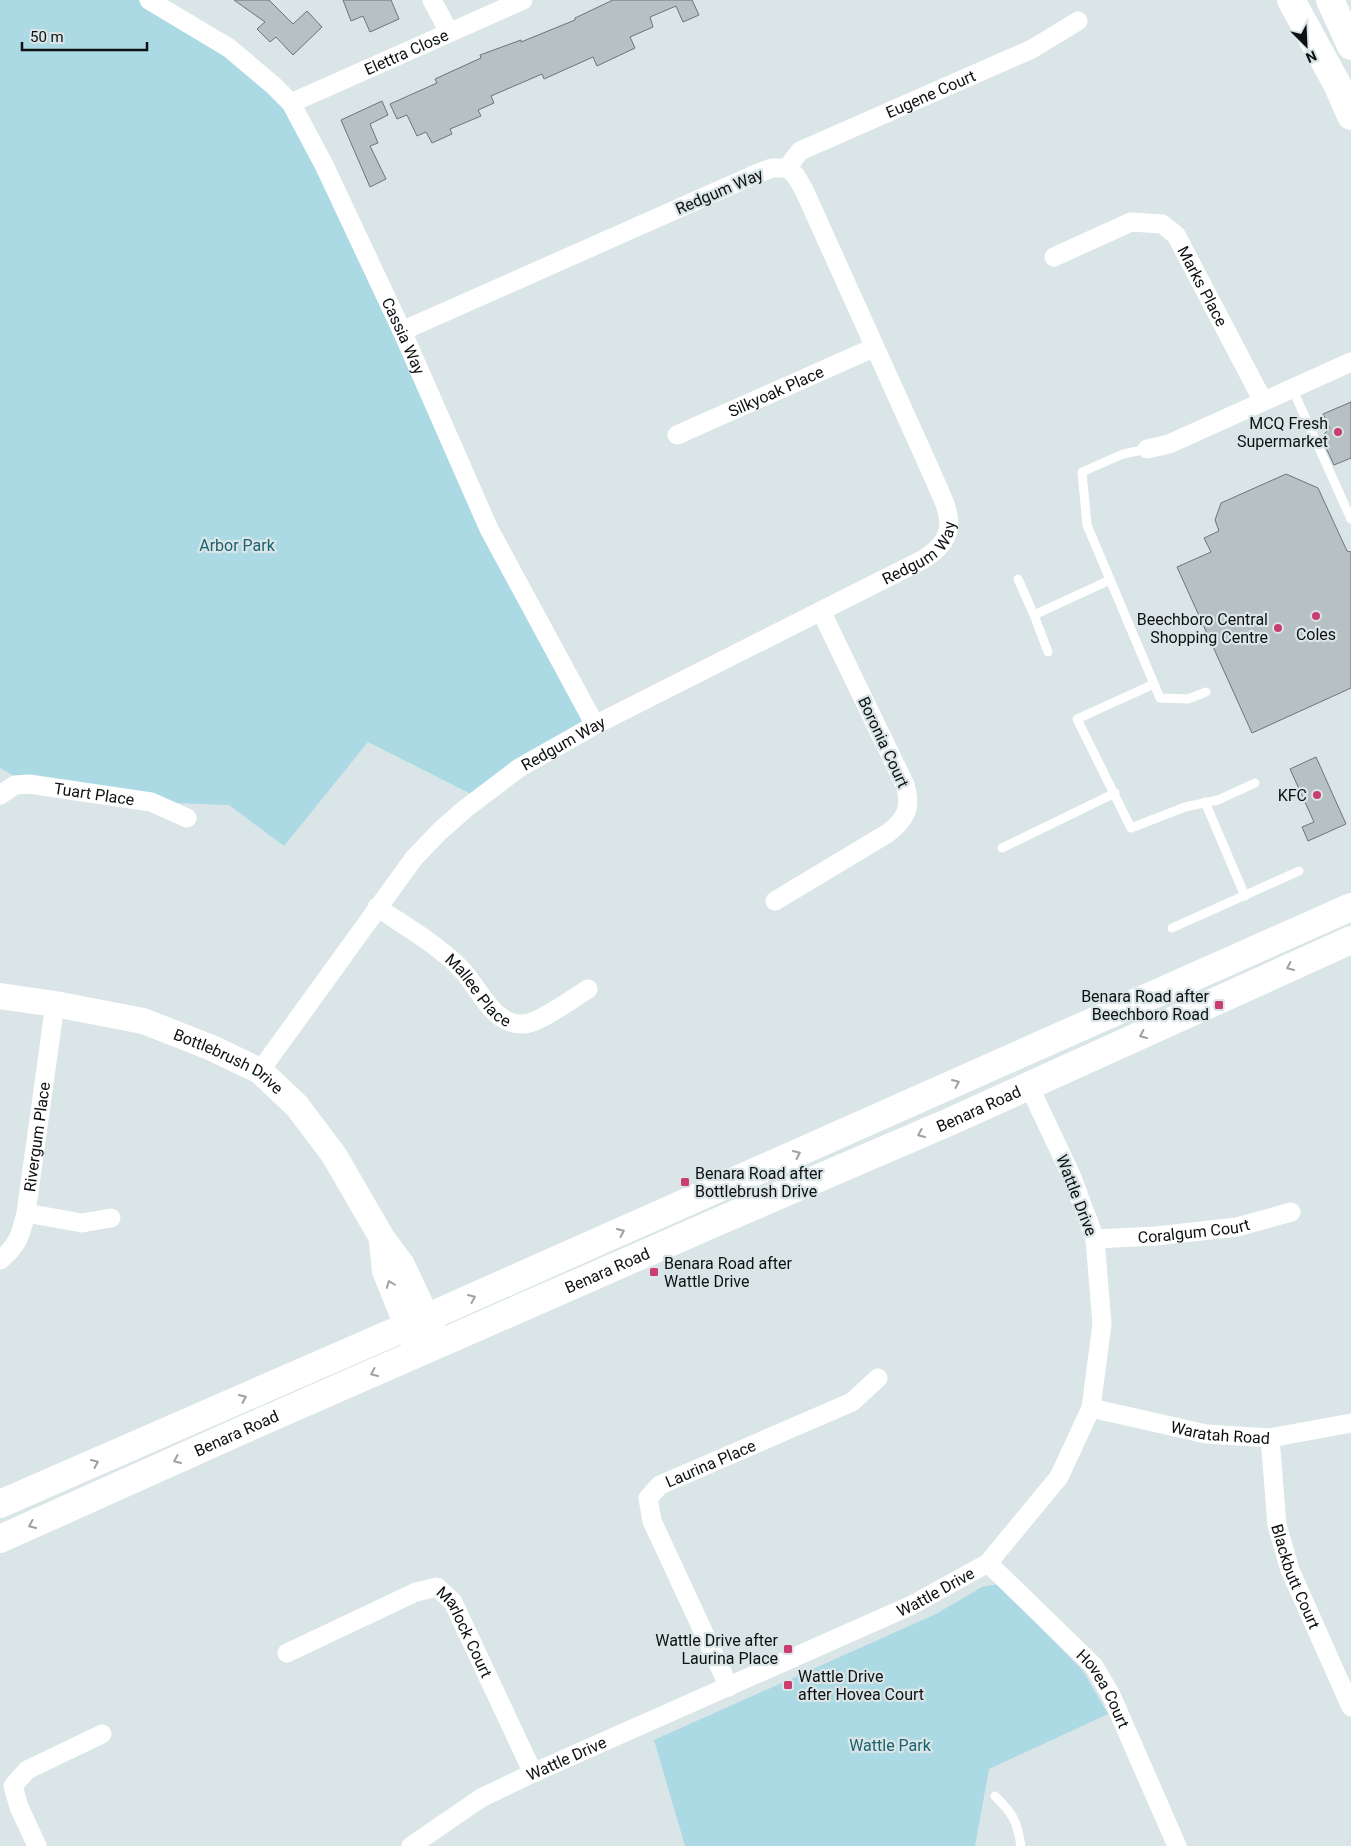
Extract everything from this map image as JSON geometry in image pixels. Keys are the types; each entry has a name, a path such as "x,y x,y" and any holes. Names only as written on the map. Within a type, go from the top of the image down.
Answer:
{"main road":[{"path":"1291,0 1337,84 1351,116"},
{"path":"1330,0 1351,46"},
{"name":"Benara Road","path":"0,1504 1016,1057 1342,927"},
{"name":"Benara Road","path":"0,1539 429,1348 1029,1086 1342,927"},
{"path":"1016,1057 1029,1086"},
{"path":"704,1195 717,1222"},
{"path":"50,1482 63,1511"}],"street":[{"name":"Cassia Way","path":"149,0 229,48 291,103 324,165 402,331 489,529 595,725"},
{"path":"432,0 449,32"},
{"name":"Elettra Close","path":"291,103 522,0"},
{"name":"Eugene Court","path":"787,168 800,151 1032,49 1078,21"},
{"name":"Redgum Way","path":"260,1071 414,858 440,830 465,809 519,768 595,725 937,551 946,539 950,525 948,513 929,467 873,348 804,190 796,176 787,168 772,168 756,174 402,331"},
{"name":"Marks Place","path":"1054,257 1131,222 1162,224 1176,235 1264,401"},
{"name":"Silkyoak Place","path":"677,435 873,348"},
{"path":"1147,450 1169,444 1351,362"},
{"name":"Boronia Court","path":"775,901 888,833 900,824 907,812 909,798 905,786 821,611"},
{"name":"Tuart Place","path":"0,795 15,785 29,784 151,802 187,818"},
{"name":"Mallee Place","path":"377,907 446,954 464,972 495,1012 505,1020 515,1024 526,1024 540,1018 588,989"},
{"name":"Bottlebrush Drive","path":"0,996 55,1004 143,1021 212,1048 260,1071 298,1106 344,1171 382,1238 385,1271 417,1322 429,1348"},
{"name":"Rivergum Place","path":"0,1260 12,1250 19,1238 26,1213 55,1004"},
{"name":"Wattle Drive","path":"411,1846 481,1798 533,1773 912,1605 988,1563 1059,1477 1091,1408 1102,1324 1095,1240 1071,1175 1029,1086"},
{"name":"Coralgum Court","path":"1095,1240 1156,1236 1237,1227 1291,1212"},
{"path":"26,1213 82,1223 110,1218"},
{"name":"Laurina Place","path":"729,1687 652,1521 648,1498 660,1485 852,1402 878,1378"},
{"name":"Waratah Road","path":"1091,1408 1206,1434 1270,1438 1351,1423"},
{"name":"Blackbutt Court","path":"1270,1438 1277,1524 1290,1570 1351,1707"},
{"name":"Hovea Court","path":"988,1563 1094,1666 1111,1695 1177,1846"},
{"name":"Marlock Court","path":"286,1652 416,1592 437,1587 453,1602 533,1773"},
{"path":"37,1846 19,1807 13,1786 27,1770 102,1734"}],"lane":[{"path":"1292,388 1351,519"},
{"path":"1147,450 1123,454 1082,472 1087,525 1160,698 1188,698 1206,692"},
{"path":"1018,579 1048,652"},
{"path":"1034,615 1110,580"},
{"path":"1154,684 1077,719 1131,828 1185,806 1218,800 1255,783"},
{"path":"1002,848 1114,793"},
{"path":"1205,802 1245,896"},
{"path":"1172,928 1300,871"},
{"path":"996,1796 1012,1813 1018,1828 1021,1846"}],"green space":[{"name":"Arbor Park","path":"0,0 149,0 274,86 402,331 595,725 479,798 368,742 284,846 229,805 151,802 29,784 0,768"},
{"name":"Wattle Park","path":"998,1584 1083,1671 1108,1714 989,1769 975,1846 685,1846 654,1740 936,1614 982,1587"}],"building":[{"path":"234,0 269,0 293,24 307,11 322,27 293,55 276,37 270,42 257,29 265,22"},
{"path":"343,0 391,0 399,19 370,32 363,16 351,21"},
{"path":"613,0 692,0 699,15 683,22 676,6 650,17 653,27 630,37 635,48 597,66 593,57 544,79 542,74 491,96 494,103 478,110 481,116 450,129 452,134 432,143 426,132 417,136 407,115 397,119 390,104 437,83 435,79 481,58 480,55 521,40 521,42 575,20 575,18"},
{"path":"382,101 388,115 370,124 378,143 370,146 386,179 370,187 341,120"},
{"name":"MCQ Fresh Supermarket","path":"1351,402 1351,458 1334,465 1321,437 1330,428 1323,414"},
{"name":"Beechboro Central Shopping Centre","path":"1286,474 1318,488 1347,551 1351,552 1351,688 1252,733 1177,567 1211,552 1204,538 1219,531 1215,520 1221,503"},
{"name":"KFC","path":"1316,757 1346,824 1308,841 1302,827 1314,822 1290,769"}],"place":[{"name":"MCQ Fresh Supermarket","path":"1338,432"},
{"name":"Coles","path":"1316,616"},
{"name":"Beechboro Central Shopping Centre","path":"1278,628"},
{"name":"KFC","path":"1317,795"},
{"name":"Benara Road after Beechboro Road","path":"1219,1005"},
{"name":"Benara Road after Bottlebrush Drive","path":"685,1182"},
{"name":"Benara Road after Wattle Drive","path":"654,1272"},
{"name":"Wattle Drive after Laurina Place","path":"788,1649"},
{"name":"Wattle Drive after Hovea Court","path":"788,1685"}]}
